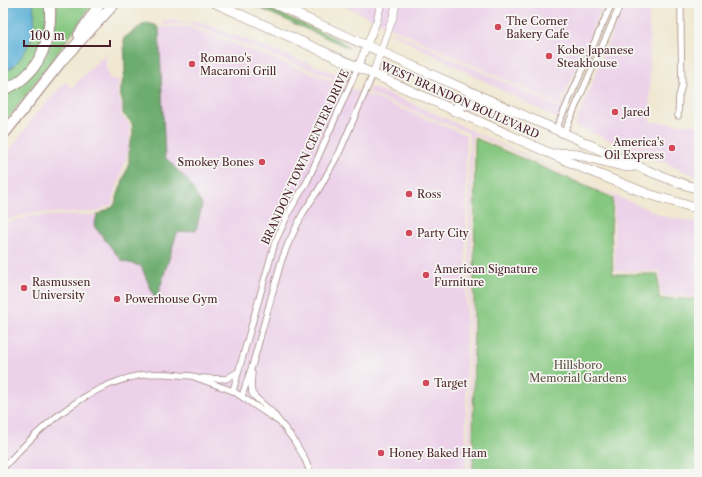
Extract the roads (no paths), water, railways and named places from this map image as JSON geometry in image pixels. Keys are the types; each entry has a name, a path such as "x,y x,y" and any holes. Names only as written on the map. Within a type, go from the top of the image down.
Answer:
{"highway":[{"path":"3,90 12,87 24,78 41,56 49,35 51,18 50,3"},
{"path":"63,60 100,3"},
{"path":"3,135 63,60 115,3"},
{"name":"WEST BRANDON BOULEVARD","path":"215,3 454,111 616,182 661,198 699,209"},
{"name":"WEST BRANDON BOULEVARD","path":"272,3 640,168 699,189"},
{"path":"454,111 457,107 463,105 502,105"},
{"path":"552,154 571,153 622,166 640,168"}],"street":[{"path":"358,67 378,20 381,3"},
{"path":"373,74 394,14 396,3"},
{"path":"560,131 612,3"},
{"path":"560,131 620,3"},
{"path":"678,116 679,96 682,85 680,35 681,3"},
{"name":"BRANDON TOWN CENTER DRIVE","path":"234,392 275,242 290,210 307,182 358,67"},
{"name":"BRANDON TOWN CENTER DRIVE","path":"242,396 253,363 280,262 302,213 319,189 340,151 373,74"},
{"name":"BRANDON TOWN CENTER DRIVE","path":"253,363 251,385 252,393 272,412 293,439 304,456 311,474"},
{"name":"BRANDON TOWN CENTER DRIVE","path":"197,378 226,379 239,372"},
{"name":"BRANDON TOWN CENTER DRIVE","path":"3,468 54,418 80,400 113,382 150,374 192,376 242,396 278,420"}],"water":[{"path":"3,3 33,3 34,20 31,39 24,53 15,64 3,73"}],"place":[{"name":"The Corner Bakery Cafe","path":"498,27"},
{"name":"Kobe Japanese Steakhouse","path":"549,56"},
{"name":"Romano's Macaroni Grill","path":"192,64"},
{"name":"Jared","path":"615,112"},
{"name":"America's Oil Express","path":"672,148"},
{"name":"Smokey Bones","path":"262,162"},
{"name":"Ross","path":"409,194"},
{"name":"Party City","path":"409,233"},
{"name":"American Signature Furniture","path":"426,275"},
{"name":"Rasmussen University","path":"24,288"},
{"name":"Powerhouse Gym","path":"117,299"},
{"name":"Target","path":"426,383"},
{"name":"Honey Baked Ham","path":"381,453"}],"park label":[{"name":"Hillsboro Memorial Gardens","path":"578,371"}]}
